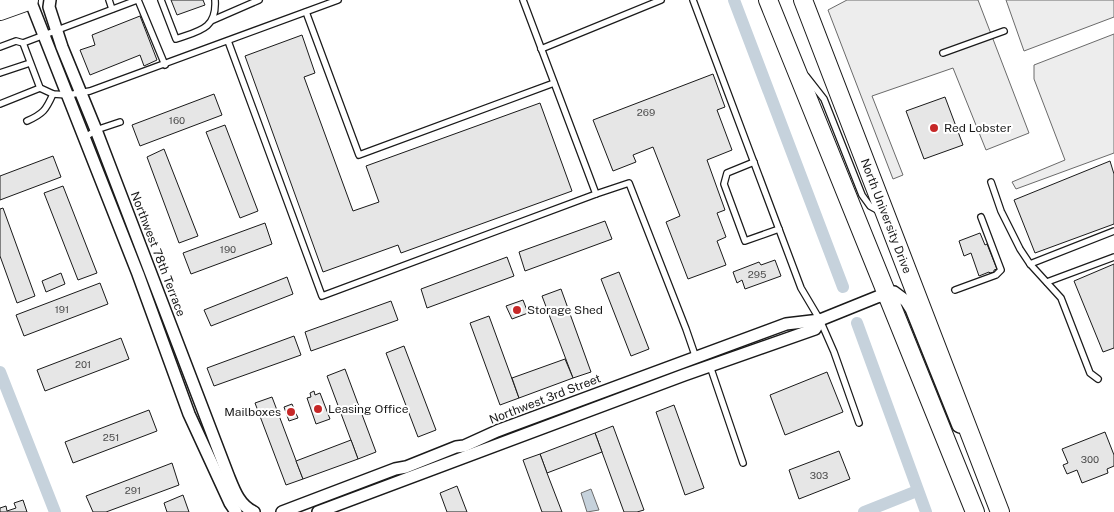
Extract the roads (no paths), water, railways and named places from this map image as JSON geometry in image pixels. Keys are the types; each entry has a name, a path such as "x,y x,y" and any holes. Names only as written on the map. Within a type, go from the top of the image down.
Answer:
{"highway":[{"path":"0,10 29,0"}],"main road":[{"path":"768,0 975,512"},
{"name":"North University Drive","path":"803,0 1000,512"}],"street":[{"name":"Northwest 78th Terrace","path":"29,0 43,36 96,130 235,493 243,505 254,512"},
{"name":"Northwest 78th Terrace","path":"50,0 49,7 74,94 84,138 138,274 189,414 230,503 236,512"},
{"name":"North University Drive","path":"886,294 894,292 906,301 911,309 958,426 969,431"},
{"name":"Northwest 3rd Street","path":"282,512 448,450 464,446 497,431 786,324 820,320 886,294"},
{"name":"Northwest 3rd Street","path":"318,512 710,366 815,329 820,320"}],"lane":[{"path":"109,0 112,9"},
{"path":"0,47 16,41 23,43 138,0 165,65"},
{"path":"161,0 176,39 203,30 213,20 259,0"},
{"path":"213,20 215,0"},
{"path":"23,43 40,88 54,94 90,92 338,0"},
{"path":"523,0 596,194"},
{"path":"542,49 661,0"},
{"path":"693,0 801,288 820,320 834,352 859,423"},
{"path":"306,12 359,155 554,84"},
{"path":"944,53 1004,31"},
{"path":"228,41 322,296 630,183 696,358"},
{"path":"791,57 824,99 862,195 876,211 884,213"},
{"path":"0,74 30,63"},
{"path":"0,104 40,88"},
{"path":"27,121 40,115 46,109 54,94"},
{"path":"84,138 96,130 120,122"},
{"path":"754,162 727,174 724,184 745,241 779,229"},
{"path":"991,182 996,199 1011,233 1030,264 1061,298 1090,373 1098,379"},
{"path":"955,290 996,275 1001,270 982,218"},
{"path":"1030,264 1114,231"},
{"path":"1047,282 1114,257"},
{"path":"710,366 743,463"}],"waterway":[{"path":"734,0 843,287"},
{"path":"857,323 926,512"},
{"path":"0,372 55,512"},
{"path":"864,512 917,491"}],"place":[{"name":"Red Lobster","path":"934,128"},
{"name":"Storage Shed","path":"517,310"},
{"name":"Leasing Office","path":"318,409"},
{"name":"Mailboxes","path":"291,412"}]}
